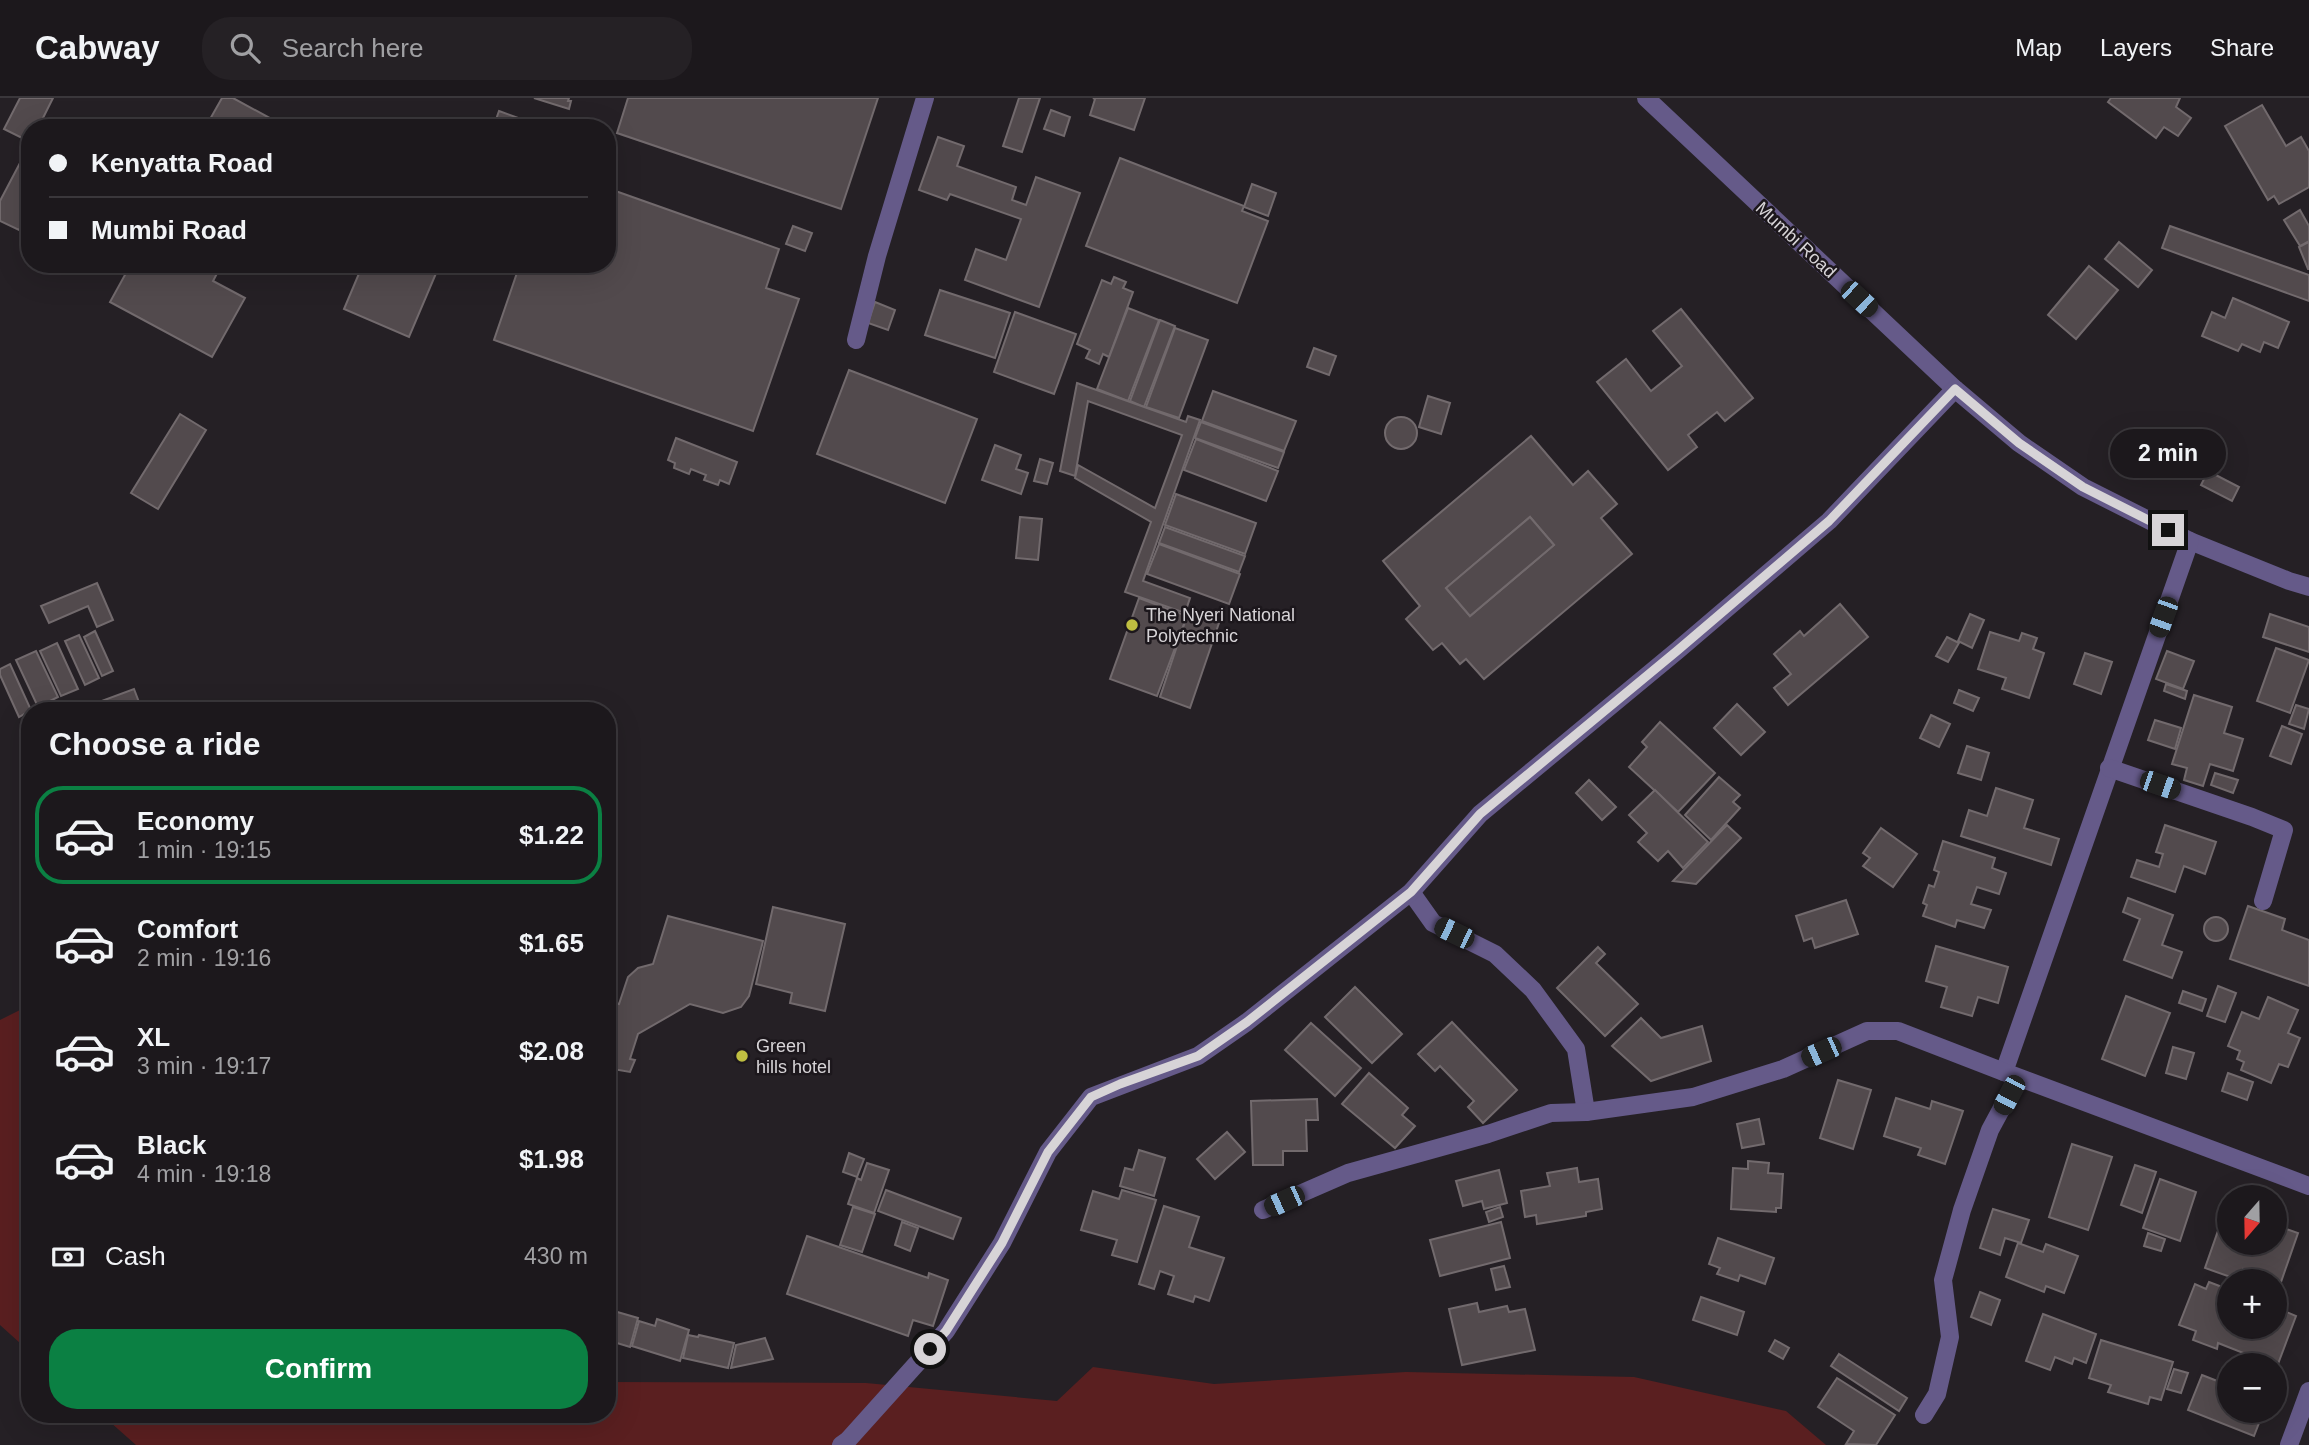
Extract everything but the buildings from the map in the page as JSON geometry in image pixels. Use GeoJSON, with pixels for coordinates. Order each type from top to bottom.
{"type":"FeatureCollection","features":[{"type":"Feature","properties":{"kind":"street"},"geometry":{"type":"LineString","coordinates":[[856,340],[877,256],[925,98]]}},
{"type":"Feature","properties":{"kind":"street","name":"Mumbi Road"},"geometry":{"type":"LineString","coordinates":[[1646,98],[1955,389],[2019,443],[2083,487],[2190,541],[2309,587]]}},
{"type":"Feature","properties":{"kind":"street"},"geometry":{"type":"LineString","coordinates":[[841,1445],[946,1331],[1002,1243],[1048,1152],[1091,1097],[1198,1056],[1247,1022],[1411,892],[1480,814],[1829,521],[1955,389]]}},
{"type":"Feature","properties":{"kind":"street"},"geometry":{"type":"LineString","coordinates":[[1924,1415],[1937,1394],[1950,1337],[1943,1280],[1962,1210],[2011,1075],[2109,768],[2190,541]]}},
{"type":"Feature","properties":{"kind":"street"},"geometry":{"type":"LineString","coordinates":[[2109,768],[2284,830],[2263,901]]}},
{"type":"Feature","properties":{"kind":"street"},"geometry":{"type":"LineString","coordinates":[[1411,892],[1433,923],[1495,954],[1532,990],[1576,1049],[1586,1112]]}},
{"type":"Feature","properties":{"kind":"street"},"geometry":{"type":"LineString","coordinates":[[1263,1210],[1348,1173],[1488,1134],[1551,1113],[1586,1112],[1693,1097],[1783,1069],[1867,1031],[1898,1031],[2309,1186]]}},
{"type":"Feature","properties":{"kind":"street"},"geometry":{"type":"LineString","coordinates":[[2289,1445],[2309,1391]]}},
{"type":"Feature","properties":{"kind":"shaded area"},"geometry":{"type":"Polygon","coordinates":[[[21,1010],[21,1344],[0,1325],[0,1020],[21,1010]]]}},
{"type":"Feature","properties":{"kind":"shaded area"},"geometry":{"type":"Polygon","coordinates":[[[1093,1367],[1214,1384],[1406,1372],[1634,1377],[1786,1411],[1826,1445],[136,1445],[111,1423],[616,1423],[616,1382],[866,1383],[1057,1401],[1093,1367]]]}},
{"type":"Feature","properties":{"kind":"place","name":"The Nyeri National Polytechnic"},"geometry":{"type":"Point","coordinates":[1132,625]}},
{"type":"Feature","properties":{"kind":"place","name":"Green hills hotel"},"geometry":{"type":"Point","coordinates":[742,1056]}},
{"type":"Feature","properties":{"kind":"route"},"geometry":{"type":"LineString","coordinates":[[930,1349],[946,1331],[1002,1243],[1048,1152],[1091,1097],[1198,1056],[1247,1022],[1411,892],[1480,814],[1829,521],[1955,389],[2019,443],[2083,487],[2168,530]]}}]}
